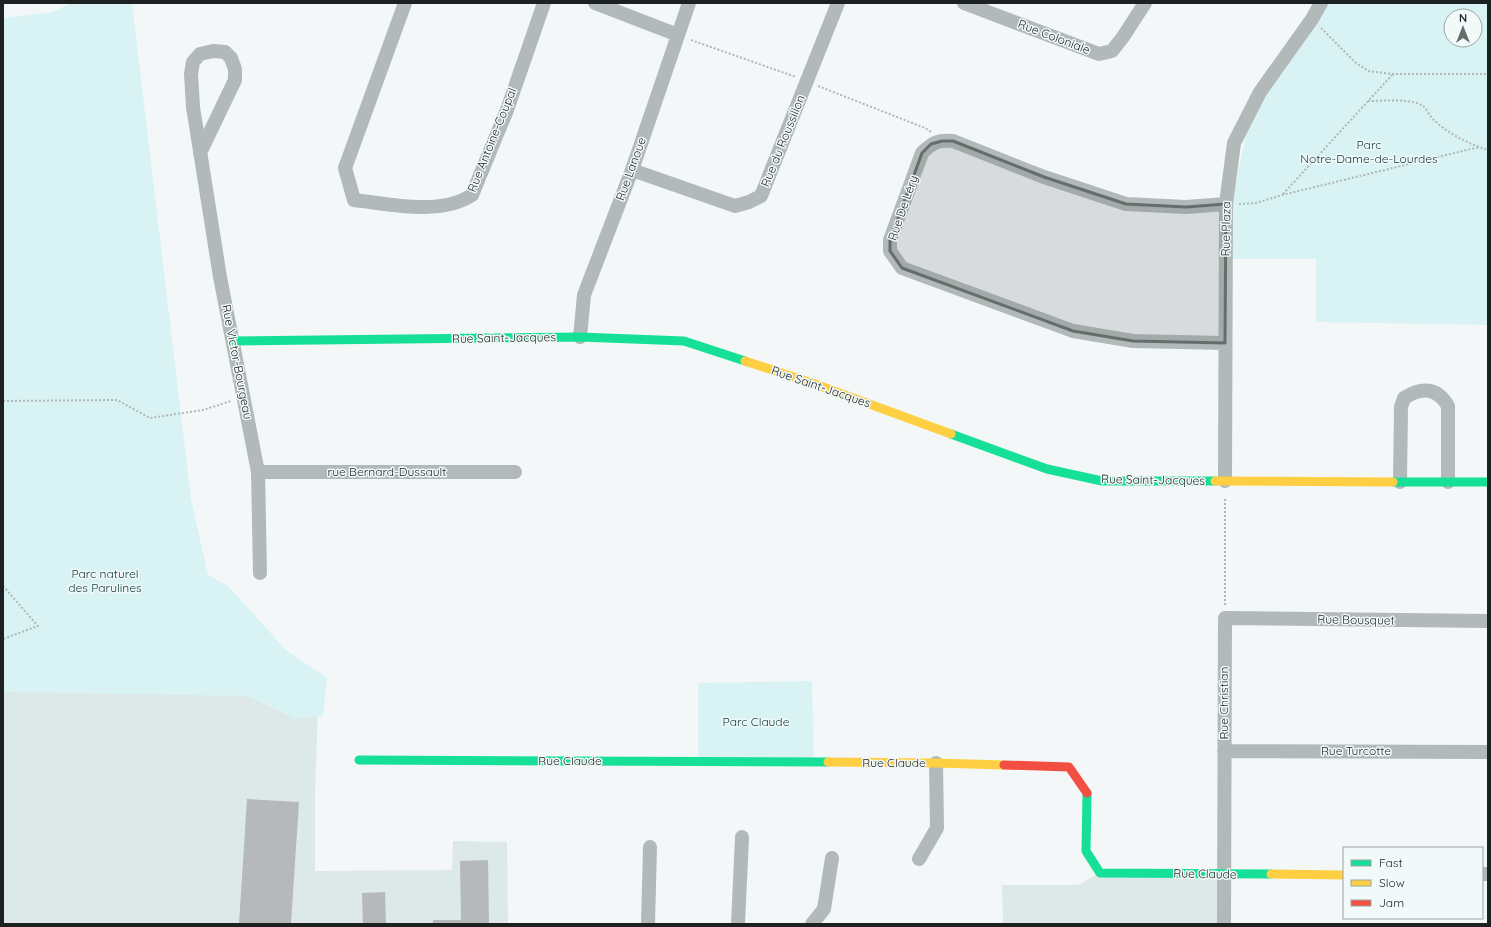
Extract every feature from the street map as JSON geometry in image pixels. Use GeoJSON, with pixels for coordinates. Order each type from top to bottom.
{"type":"FeatureCollection","features":[{"type":"Feature","properties":{"kind":"street","name":"Rue Antoine-Coupal"},"geometry":{"type":"LineString","coordinates":[[405,3],[345,168],[354,200],[416,207],[449,205],[463,201],[472,195],[506,110],[544,3]]}},
{"type":"Feature","properties":{"kind":"street"},"geometry":{"type":"LineString","coordinates":[[595,3],[678,35]]}},
{"type":"Feature","properties":{"kind":"street","name":"Rue Lanoue"},"geometry":{"type":"LineString","coordinates":[[580,337],[584,295],[632,170],[689,3]]}},
{"type":"Feature","properties":{"kind":"street","name":"Rue du Roussillon"},"geometry":{"type":"LineString","coordinates":[[632,170],[735,206],[761,196],[838,3]]}},
{"type":"Feature","properties":{"kind":"street","name":"Rue Coloniale"},"geometry":{"type":"LineString","coordinates":[[964,3],[1082,49],[1099,54],[1112,51],[1145,3]]}},
{"type":"Feature","properties":{"kind":"street","name":"Rue Plaza"},"geometry":{"type":"LineString","coordinates":[[1225,481],[1226,204],[1234,143],[1260,92],[1312,19],[1321,3]]}},
{"type":"Feature","properties":{"kind":"street","name":"Rue Victor-Bourgeau"},"geometry":{"type":"LineString","coordinates":[[200,153],[235,80],[235,69],[231,58],[225,52],[213,51],[200,54],[193,62],[191,74],[193,107],[200,153],[220,277],[258,472],[260,573]]}},
{"type":"Feature","properties":{"kind":"street","name":"Rue De Léry"},"geometry":{"type":"LineString","coordinates":[[1225,343],[1132,341],[1073,331],[902,268],[890,251],[890,240],[922,153],[932,144],[942,141],[953,141],[1044,177],[1126,204],[1186,207],[1226,204]]}},
{"type":"Feature","properties":{"kind":"street","name":"Rue Saint-Jacques"},"geometry":{"type":"LineString","coordinates":[[233,341],[580,337],[684,341],[815,384],[1047,469],[1102,481],[1488,482]]}},
{"type":"Feature","properties":{"kind":"street"},"geometry":{"type":"LineString","coordinates":[[1400,482],[1401,407],[1404,398],[1420,390],[1428,390],[1436,393],[1444,398],[1448,406],[1448,482]]}},
{"type":"Feature","properties":{"kind":"street","name":"rue Bernard-Dussault"},"geometry":{"type":"LineString","coordinates":[[258,472],[515,472]]}},
{"type":"Feature","properties":{"kind":"street","name":"Rue Bousquet"},"geometry":{"type":"LineString","coordinates":[[1224,618],[1488,621]]}},
{"type":"Feature","properties":{"kind":"street","name":"Rue Christian"},"geometry":{"type":"LineString","coordinates":[[1224,618],[1224,924]]}},
{"type":"Feature","properties":{"kind":"street","name":"Rue Turcotte"},"geometry":{"type":"LineString","coordinates":[[1224,751],[1488,752]]}},
{"type":"Feature","properties":{"kind":"street","name":"Rue Claude"},"geometry":{"type":"LineString","coordinates":[[359,760],[936,763],[1069,767],[1087,792],[1086,851],[1100,873],[1343,875]]}},
{"type":"Feature","properties":{"kind":"street"},"geometry":{"type":"LineString","coordinates":[[919,859],[937,828],[936,763]]}},
{"type":"Feature","properties":{"kind":"street"},"geometry":{"type":"LineString","coordinates":[[738,924],[742,837]]}},
{"type":"Feature","properties":{"kind":"street"},"geometry":{"type":"LineString","coordinates":[[648,924],[650,847]]}},
{"type":"Feature","properties":{"kind":"street"},"geometry":{"type":"LineString","coordinates":[[812,924],[824,909],[832,858]]}},
{"type":"Feature","properties":{"kind":"path"},"geometry":{"type":"LineString","coordinates":[[1312,19],[1355,62],[1368,71],[1393,74],[1488,74]]}},
{"type":"Feature","properties":{"kind":"path"},"geometry":{"type":"LineString","coordinates":[[1282,195],[1393,74]]}},
{"type":"Feature","properties":{"kind":"path"},"geometry":{"type":"LineString","coordinates":[[1368,101],[1409,102],[1422,106],[1444,129],[1488,150]]}},
{"type":"Feature","properties":{"kind":"path"},"geometry":{"type":"LineString","coordinates":[[1226,204],[1256,203],[1282,195],[1479,147]]}},
{"type":"Feature","properties":{"kind":"path"},"geometry":{"type":"LineString","coordinates":[[3,401],[117,400],[150,418],[204,410],[244,396]]}},
{"type":"Feature","properties":{"kind":"path"},"geometry":{"type":"LineString","coordinates":[[1224,618],[1225,481]]}},
{"type":"Feature","properties":{"kind":"path"},"geometry":{"type":"LineString","coordinates":[[3,586],[38,626],[3,639]]}},
{"type":"Feature","properties":{"kind":"highlighted area"},"geometry":{"type":"Polygon","coordinates":[[[942,141],[953,141],[1044,177],[1126,204],[1186,207],[1226,204],[1225,343],[1133,341],[1073,331],[902,268],[890,251],[890,240],[922,153],[931,144],[942,141]]]}},
{"type":"Feature","properties":{"kind":"shaded area"},"geometry":{"type":"Polygon","coordinates":[[[3,685],[319,685],[315,790],[315,871],[452,870],[453,841],[507,842],[508,924],[3,924],[3,685]]]}},
{"type":"Feature","properties":{"kind":"shaded area"},"geometry":{"type":"Polygon","coordinates":[[[1100,873],[1224,875],[1224,924],[1003,924],[1002,885],[1078,885],[1100,873]]]}},
{"type":"Feature","properties":{"kind":"green space","name":"Parc naturel des Parulines"},"geometry":{"type":"Polygon","coordinates":[[[71,3],[132,3],[191,499],[208,575],[228,586],[286,650],[327,678],[323,716],[296,719],[247,696],[3,692],[3,18],[52,12],[71,3]]]}},
{"type":"Feature","properties":{"kind":"green space","name":"Parc Notre-Dame-de-Lourdes"},"geometry":{"type":"Polygon","coordinates":[[[1322,3],[1488,3],[1488,325],[1316,322],[1316,259],[1232,259],[1232,200],[1250,117],[1322,3]]]}},
{"type":"Feature","properties":{"kind":"green space","name":"Parc Claude"},"geometry":{"type":"Polygon","coordinates":[[[812,681],[814,763],[698,762],[698,683],[812,681]]]}},
{"type":"Feature","properties":{"kind":"building"},"geometry":{"type":"Polygon","coordinates":[[[247,799],[299,802],[291,924],[239,924],[247,799]]]}},
{"type":"Feature","properties":{"kind":"building"},"geometry":{"type":"Polygon","coordinates":[[[488,860],[489,924],[433,924],[433,920],[461,920],[460,861],[488,860]]]}},
{"type":"Feature","properties":{"kind":"building"},"geometry":{"type":"Polygon","coordinates":[[[385,892],[386,924],[363,924],[362,893],[385,892]]]}},
{"type":"Feature","properties":{"kind":"traffic: fast"},"geometry":{"type":"LineString","coordinates":[[233,341],[580,337],[684,341],[745,361]]}},
{"type":"Feature","properties":{"kind":"traffic: fast"},"geometry":{"type":"LineString","coordinates":[[951,434],[1047,469],[1102,481],[1215,481]]}},
{"type":"Feature","properties":{"kind":"traffic: fast"},"geometry":{"type":"LineString","coordinates":[[1393,482],[1488,482]]}},
{"type":"Feature","properties":{"kind":"traffic: fast"},"geometry":{"type":"LineString","coordinates":[[359,760],[828,762]]}},
{"type":"Feature","properties":{"kind":"traffic: fast"},"geometry":{"type":"LineString","coordinates":[[1087,793],[1086,851],[1100,873],[1271,874]]}},
{"type":"Feature","properties":{"kind":"traffic: slow"},"geometry":{"type":"LineString","coordinates":[[745,361],[815,384],[951,434]]}},
{"type":"Feature","properties":{"kind":"traffic: slow"},"geometry":{"type":"LineString","coordinates":[[1215,481],[1393,482]]}},
{"type":"Feature","properties":{"kind":"traffic: slow"},"geometry":{"type":"LineString","coordinates":[[828,762],[1004,765]]}},
{"type":"Feature","properties":{"kind":"traffic: slow"},"geometry":{"type":"LineString","coordinates":[[1271,874],[1343,875]]}},
{"type":"Feature","properties":{"kind":"traffic: jam"},"geometry":{"type":"LineString","coordinates":[[1004,765],[1069,767],[1087,793]]}}]}
